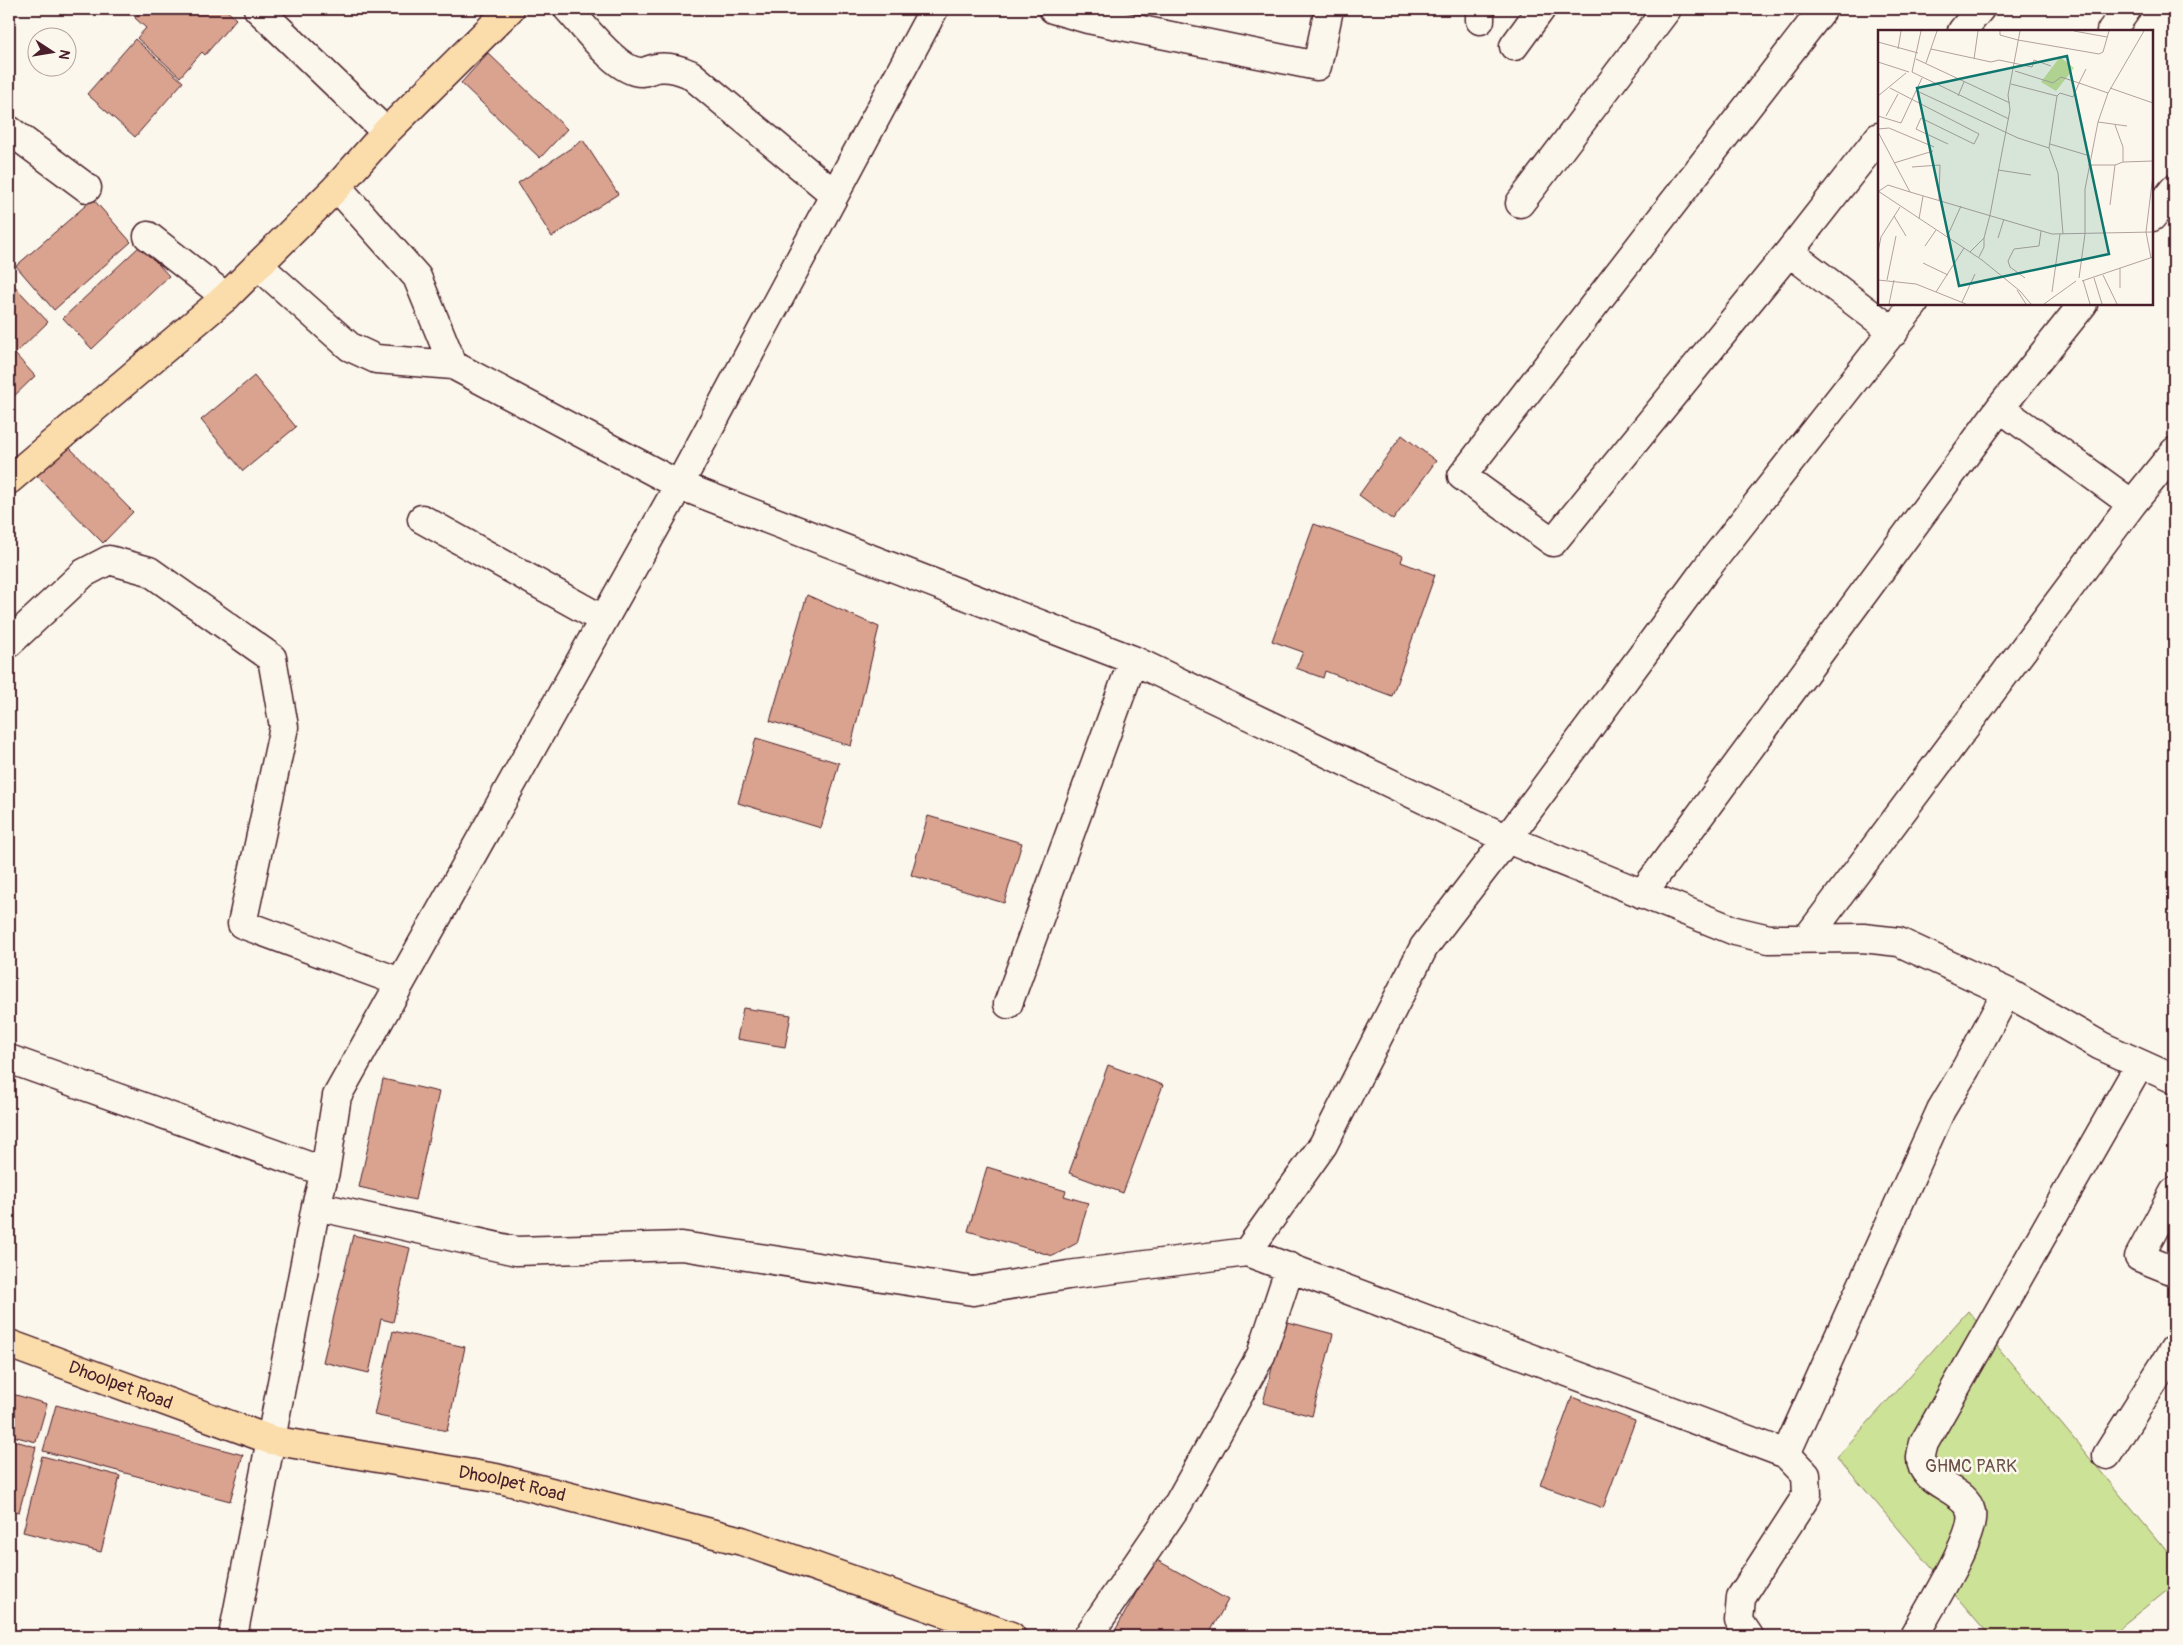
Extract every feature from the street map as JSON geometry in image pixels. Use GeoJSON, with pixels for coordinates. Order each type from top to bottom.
{"type":"FeatureCollection","features":[{"type":"Feature","properties":{"kind":"main road"},"geometry":{"type":"LineString","coordinates":[[9,480],[226,297],[338,187],[386,132],[510,9]]}},
{"type":"Feature","properties":{"kind":"main road","name":"Dhoolpet Road"},"geometry":{"type":"LineString","coordinates":[[9,1344],[271,1440],[496,1478],[742,1541],[996,1633]]}},
{"type":"Feature","properties":{"kind":"street"},"geometry":{"type":"LineString","coordinates":[[258,9],[386,132]]}},
{"type":"Feature","properties":{"kind":"street"},"geometry":{"type":"LineString","coordinates":[[568,9],[613,58],[629,69],[642,72],[657,68],[675,67],[690,74],[834,194]]}},
{"type":"Feature","properties":{"kind":"street"},"geometry":{"type":"LineString","coordinates":[[233,1636],[316,1206],[325,1172],[337,1096],[678,485],[934,9]]}},
{"type":"Feature","properties":{"kind":"street"},"geometry":{"type":"LineString","coordinates":[[1053,9],[1088,19],[1317,66],[1330,9]]}},
{"type":"Feature","properties":{"kind":"street"},"geometry":{"type":"LineString","coordinates":[[1514,46],[1541,9]]}},
{"type":"Feature","properties":{"kind":"street"},"geometry":{"type":"LineString","coordinates":[[1520,203],[1667,9]]}},
{"type":"Feature","properties":{"kind":"street"},"geometry":{"type":"LineString","coordinates":[[1823,9],[1462,476],[1553,542],[1789,252],[1878,138]]}},
{"type":"Feature","properties":{"kind":"street"},"geometry":{"type":"LineString","coordinates":[[1963,30],[1980,9]]}},
{"type":"Feature","properties":{"kind":"street"},"geometry":{"type":"LineString","coordinates":[[2112,30],[2127,9]]}},
{"type":"Feature","properties":{"kind":"street"},"geometry":{"type":"LineString","coordinates":[[9,130],[87,188]]}},
{"type":"Feature","properties":{"kind":"street"},"geometry":{"type":"LineString","coordinates":[[338,187],[417,277],[453,365]]}},
{"type":"Feature","properties":{"kind":"street"},"geometry":{"type":"LineString","coordinates":[[2153,217],[2174,189]]}},
{"type":"Feature","properties":{"kind":"street"},"geometry":{"type":"LineString","coordinates":[[148,236],[226,297]]}},
{"type":"Feature","properties":{"kind":"street"},"geometry":{"type":"LineString","coordinates":[[1789,252],[1894,332]]}},
{"type":"Feature","properties":{"kind":"street"},"geometry":{"type":"LineString","coordinates":[[258,266],[350,347],[376,359],[453,365],[678,485],[1133,660],[1507,839],[1735,930],[1769,939],[1808,937],[1863,938],[1899,942],[2007,992],[2102,1046],[2174,1079]]}},
{"type":"Feature","properties":{"kind":"street"},"geometry":{"type":"LineString","coordinates":[[1247,1252],[1323,1145],[1424,947],[1507,839],[1706,569],[1894,332],[1913,305]]}},
{"type":"Feature","properties":{"kind":"street"},"geometry":{"type":"LineString","coordinates":[[1642,894],[2000,408],[2082,305]]}},
{"type":"Feature","properties":{"kind":"street"},"geometry":{"type":"LineString","coordinates":[[2000,408],[2132,504]]}},
{"type":"Feature","properties":{"kind":"street"},"geometry":{"type":"LineString","coordinates":[[1808,937],[2132,504],[2174,452]]}},
{"type":"Feature","properties":{"kind":"street"},"geometry":{"type":"LineString","coordinates":[[422,519],[602,619]]}},
{"type":"Feature","properties":{"kind":"street"},"geometry":{"type":"LineString","coordinates":[[9,643],[84,573],[109,560],[149,571],[272,658],[284,727],[242,924],[400,982]]}},
{"type":"Feature","properties":{"kind":"street"},"geometry":{"type":"LineString","coordinates":[[1008,1004],[1133,660]]}},
{"type":"Feature","properties":{"kind":"street"},"geometry":{"type":"LineString","coordinates":[[1786,1454],[1940,1110],[1966,1068],[2007,992]]}},
{"type":"Feature","properties":{"kind":"street"},"geometry":{"type":"LineString","coordinates":[[9,1059],[325,1172]]}},
{"type":"Feature","properties":{"kind":"street"},"geometry":{"type":"LineString","coordinates":[[1914,1636],[1961,1551],[1968,1532],[1971,1512],[1963,1498],[1930,1478],[1920,1459],[1924,1443],[2140,1064]]}},
{"type":"Feature","properties":{"kind":"street"},"geometry":{"type":"LineString","coordinates":[[2174,1192],[2139,1257],[2174,1271]]}},
{"type":"Feature","properties":{"kind":"street"},"geometry":{"type":"LineString","coordinates":[[316,1206],[516,1251],[682,1246],[972,1291],[1247,1252],[1786,1454],[1806,1475],[1807,1495],[1741,1597],[1739,1622],[1749,1636]]}},
{"type":"Feature","properties":{"kind":"street"},"geometry":{"type":"LineString","coordinates":[[1088,1636],[1178,1504],[1261,1355],[1290,1267]]}},
{"type":"Feature","properties":{"kind":"street"},"geometry":{"type":"LineString","coordinates":[[2107,1455],[2174,1349]]}},
{"type":"Feature","properties":{"kind":"green space","name":"GHMC PARK"},"geometry":{"type":"Polygon","coordinates":[[[1968,1311],[2174,1560],[2174,1585],[2110,1636],[1990,1636],[1837,1457],[1968,1311]]]}},
{"type":"Feature","properties":{"kind":"building"},"geometry":{"type":"Polygon","coordinates":[[[143,9],[225,9],[236,19],[205,55],[202,52],[180,77],[137,38],[146,28],[135,18],[143,9]]]}},
{"type":"Feature","properties":{"kind":"building"},"geometry":{"type":"Polygon","coordinates":[[[135,39],[183,82],[135,137],[87,94],[135,39]]]}},
{"type":"Feature","properties":{"kind":"building"},"geometry":{"type":"Polygon","coordinates":[[[488,53],[567,129],[540,158],[461,83],[488,53]]]}},
{"type":"Feature","properties":{"kind":"building"},"geometry":{"type":"Polygon","coordinates":[[[583,140],[618,194],[552,237],[518,183],[583,140]]]}},
{"type":"Feature","properties":{"kind":"building"},"geometry":{"type":"Polygon","coordinates":[[[93,199],[131,242],[54,310],[16,266],[93,199]]]}},
{"type":"Feature","properties":{"kind":"building"},"geometry":{"type":"Polygon","coordinates":[[[141,245],[169,276],[92,349],[63,318],[141,245]]]}},
{"type":"Feature","properties":{"kind":"building"},"geometry":{"type":"Polygon","coordinates":[[[9,280],[48,322],[15,354],[35,376],[9,401],[9,280]]]}},
{"type":"Feature","properties":{"kind":"building"},"geometry":{"type":"Polygon","coordinates":[[[254,376],[296,427],[243,471],[201,420],[254,376]]]}},
{"type":"Feature","properties":{"kind":"building"},"geometry":{"type":"Polygon","coordinates":[[[1402,435],[1436,461],[1393,520],[1359,495],[1402,435]]]}},
{"type":"Feature","properties":{"kind":"building"},"geometry":{"type":"Polygon","coordinates":[[[67,445],[133,512],[103,543],[37,476],[67,445]]]}},
{"type":"Feature","properties":{"kind":"building"},"geometry":{"type":"Polygon","coordinates":[[[1314,524],[1403,556],[1401,562],[1435,575],[1392,696],[1325,671],[1323,678],[1296,668],[1303,652],[1272,641],[1314,524]]]}},
{"type":"Feature","properties":{"kind":"building"},"geometry":{"type":"Polygon","coordinates":[[[807,595],[879,627],[851,746],[770,721],[807,595]]]}},
{"type":"Feature","properties":{"kind":"building"},"geometry":{"type":"Polygon","coordinates":[[[756,738],[839,763],[821,828],[738,803],[756,738]]]}},
{"type":"Feature","properties":{"kind":"building"},"geometry":{"type":"Polygon","coordinates":[[[928,816],[1022,843],[1004,903],[911,875],[928,816]]]}},
{"type":"Feature","properties":{"kind":"building"},"geometry":{"type":"Polygon","coordinates":[[[743,1008],[791,1015],[785,1047],[737,1039],[743,1008]]]}},
{"type":"Feature","properties":{"kind":"building"},"geometry":{"type":"Polygon","coordinates":[[[1108,1065],[1163,1085],[1123,1193],[1069,1173],[1108,1065]]]}},
{"type":"Feature","properties":{"kind":"building"},"geometry":{"type":"Polygon","coordinates":[[[383,1079],[439,1092],[415,1200],[359,1187],[383,1079]]]}},
{"type":"Feature","properties":{"kind":"building"},"geometry":{"type":"Polygon","coordinates":[[[987,1167],[1066,1191],[1064,1196],[1088,1203],[1077,1243],[1053,1256],[968,1231],[987,1167]]]}},
{"type":"Feature","properties":{"kind":"building"},"geometry":{"type":"Polygon","coordinates":[[[353,1235],[410,1248],[393,1322],[381,1319],[369,1373],[323,1362],[353,1235]]]}},
{"type":"Feature","properties":{"kind":"building"},"geometry":{"type":"Polygon","coordinates":[[[1284,1321],[1333,1334],[1312,1416],[1263,1403],[1284,1321]]]}},
{"type":"Feature","properties":{"kind":"building"},"geometry":{"type":"Polygon","coordinates":[[[393,1331],[465,1347],[447,1431],[374,1415],[393,1331]]]}},
{"type":"Feature","properties":{"kind":"building"},"geometry":{"type":"Polygon","coordinates":[[[9,1393],[47,1404],[36,1442],[9,1435],[9,1393]]]}},
{"type":"Feature","properties":{"kind":"building"},"geometry":{"type":"Polygon","coordinates":[[[1572,1397],[1635,1421],[1603,1508],[1540,1485],[1572,1397]]]}},
{"type":"Feature","properties":{"kind":"building"},"geometry":{"type":"Polygon","coordinates":[[[56,1405],[243,1455],[230,1501],[43,1451],[56,1405]]]}},
{"type":"Feature","properties":{"kind":"building"},"geometry":{"type":"Polygon","coordinates":[[[9,1439],[36,1447],[19,1512],[9,1510],[9,1439]]]}},
{"type":"Feature","properties":{"kind":"building"},"geometry":{"type":"Polygon","coordinates":[[[42,1456],[120,1476],[101,1552],[23,1532],[42,1456]]]}},
{"type":"Feature","properties":{"kind":"building"},"geometry":{"type":"Polygon","coordinates":[[[1155,1559],[1228,1600],[1208,1636],[1112,1636],[1155,1559]]]}},
{"type":"Feature","properties":{"kind":"building"},"geometry":{"type":"Polygon","coordinates":[[[588,1629],[608,1636],[586,1636],[588,1629]]]}}]}
